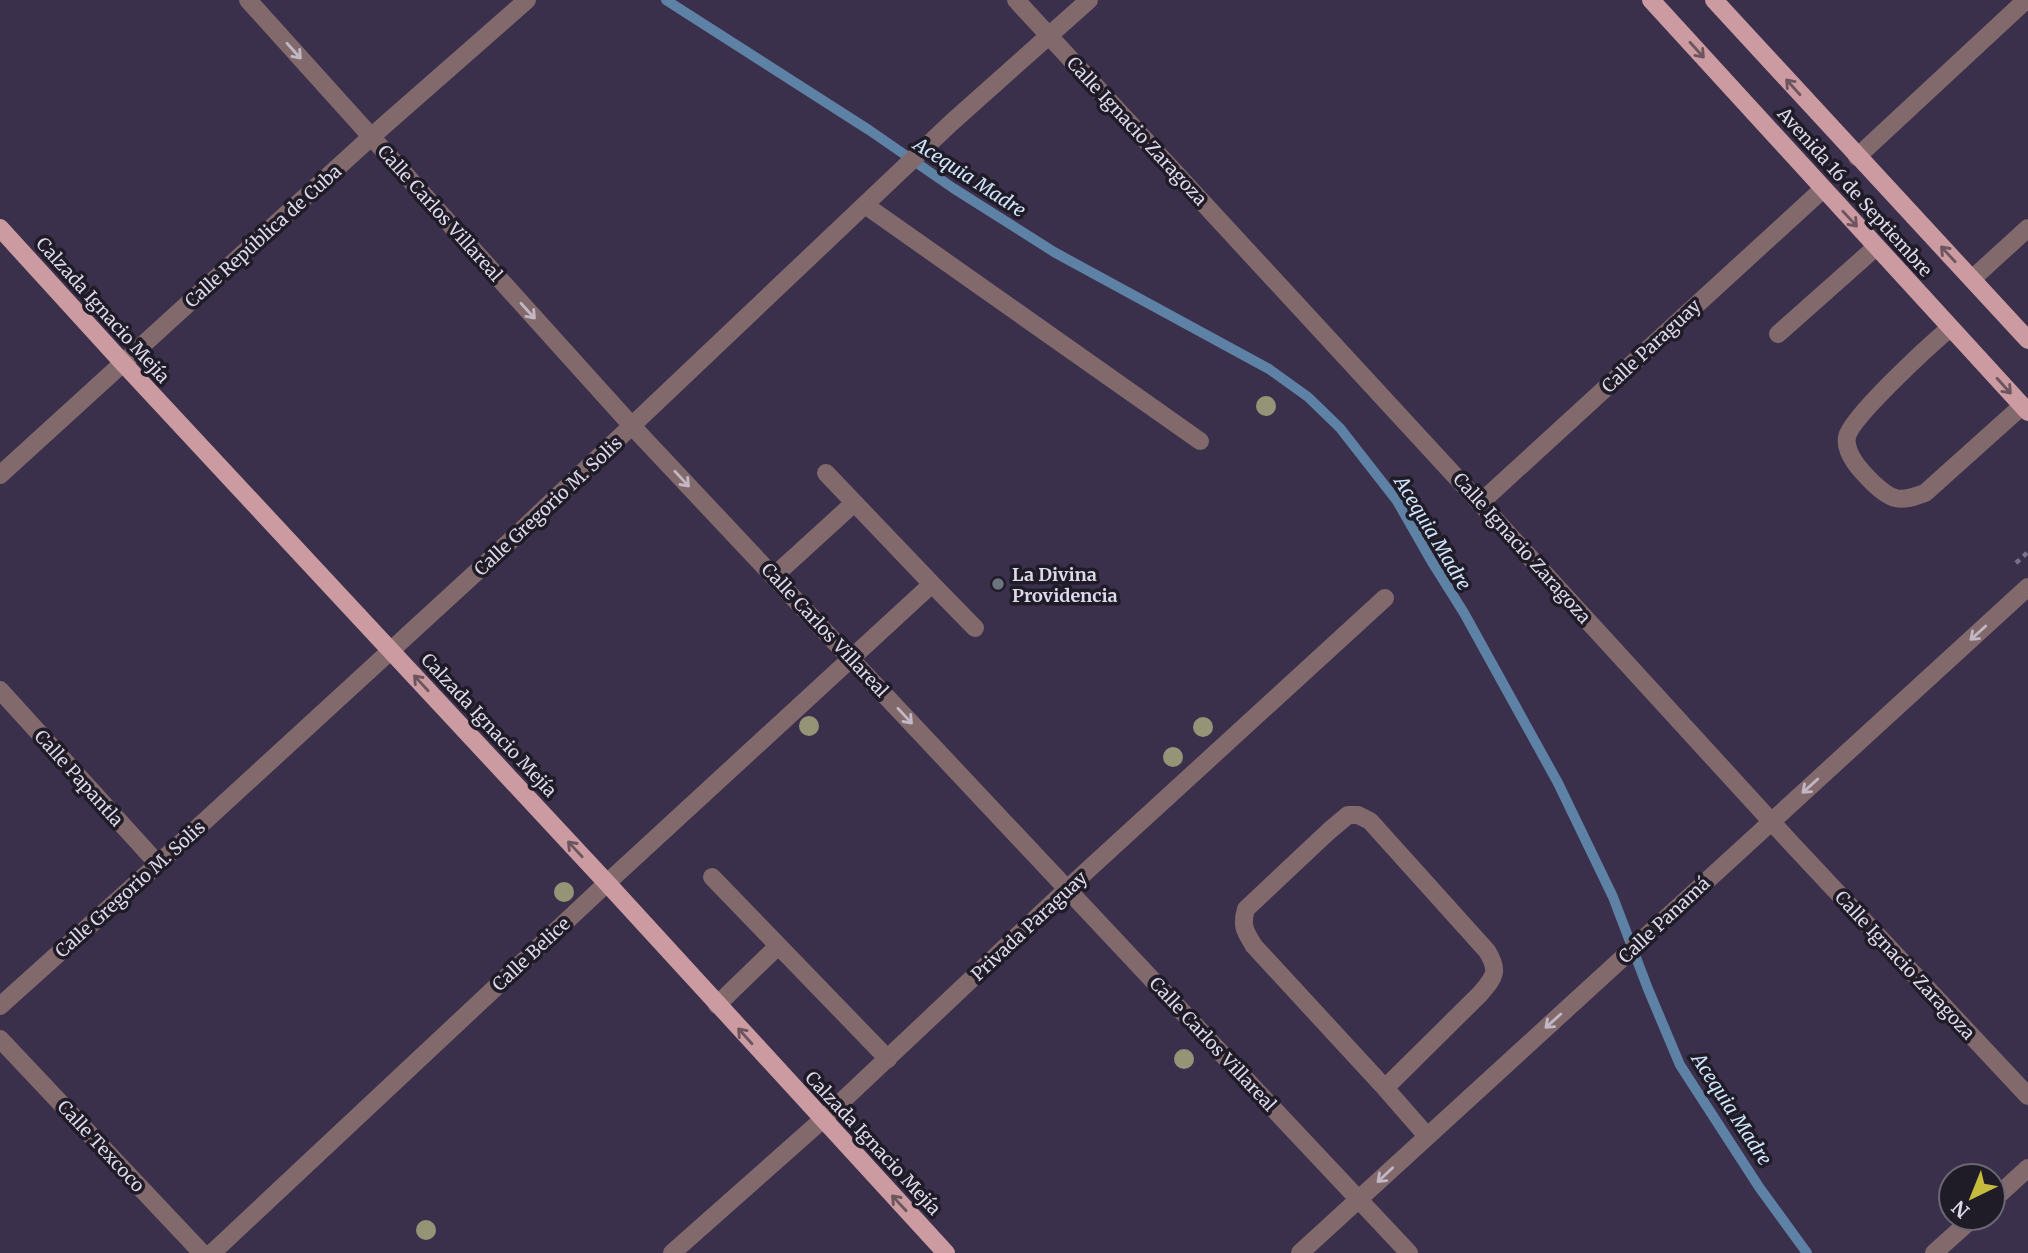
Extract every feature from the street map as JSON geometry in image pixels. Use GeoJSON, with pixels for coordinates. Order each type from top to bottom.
{"type":"FeatureCollection","features":[{"type":"Feature","properties":{"kind":"main road","name":"Avenida 16 de Septiembre"},"geometry":{"type":"LineString","coordinates":[[1651,0],[2025,409]]}},
{"type":"Feature","properties":{"kind":"main road","name":"Avenida 16 de Septiembre"},"geometry":{"type":"LineString","coordinates":[[1714,0],[2028,340]]}},
{"type":"Feature","properties":{"kind":"main road","name":"Calzada Ignacio Mejía"},"geometry":{"type":"LineString","coordinates":[[0,228],[946,1253]]}},
{"type":"Feature","properties":{"kind":"street","name":"Calle Carlos Villareal"},"geometry":{"type":"LineString","coordinates":[[248,0],[633,427],[1409,1253]]}},
{"type":"Feature","properties":{"kind":"street","name":"Calle República de Cuba"},"geometry":{"type":"LineString","coordinates":[[0,475],[527,0]]}},
{"type":"Feature","properties":{"kind":"street","name":"Calle Ignacio Zaragoza"},"geometry":{"type":"LineString","coordinates":[[1016,0],[2028,1096]]}},
{"type":"Feature","properties":{"kind":"street","name":"Calle Gregorio M. Solis"},"geometry":{"type":"LineString","coordinates":[[0,1006],[391,651],[633,427],[951,123],[1089,0]]}},
{"type":"Feature","properties":{"kind":"street"},"geometry":{"type":"LineString","coordinates":[[1857,157],[2026,0]]}},
{"type":"Feature","properties":{"kind":"street","name":"Calle Paraguay"},"geometry":{"type":"LineString","coordinates":[[1480,502],[1823,189]]}},
{"type":"Feature","properties":{"kind":"street"},"geometry":{"type":"LineString","coordinates":[[865,205],[1200,441]]}},
{"type":"Feature","properties":{"kind":"street"},"geometry":{"type":"LineString","coordinates":[[1972,279],[2028,228]]}},
{"type":"Feature","properties":{"kind":"street"},"geometry":{"type":"LineString","coordinates":[[1778,334],[1876,247]]}},
{"type":"Feature","properties":{"kind":"street"},"geometry":{"type":"LineString","coordinates":[[1950,328],[1854,422],[1847,438],[1850,456],[1872,481],[1892,499],[1908,499],[1925,492],[2025,409]]}},
{"type":"Feature","properties":{"kind":"street"},"geometry":{"type":"LineString","coordinates":[[826,473],[975,628]]}},
{"type":"Feature","properties":{"kind":"street"},"geometry":{"type":"LineString","coordinates":[[774,576],[854,503]]}},
{"type":"Feature","properties":{"kind":"street","name":"Calle Belice"},"geometry":{"type":"LineString","coordinates":[[212,1253],[607,883],[932,584]]}},
{"type":"Feature","properties":{"kind":"street","name":"Calle Panamá"},"geometry":{"type":"LineString","coordinates":[[1300,1253],[2028,587]]}},
{"type":"Feature","properties":{"kind":"street","name":"Privada Paraguay"},"geometry":{"type":"LineString","coordinates":[[672,1253],[822,1120],[1385,598]]}},
{"type":"Feature","properties":{"kind":"street","name":"Calle Papantla"},"geometry":{"type":"LineString","coordinates":[[0,691],[158,864]]}},
{"type":"Feature","properties":{"kind":"street"},"geometry":{"type":"LineString","coordinates":[[1385,1088],[1480,994],[1494,977],[1495,963],[1370,821],[1358,815],[1348,815],[1246,909],[1243,921],[1245,931],[1254,946],[1427,1136]]}},
{"type":"Feature","properties":{"kind":"street"},"geometry":{"type":"LineString","coordinates":[[712,877],[888,1059]]}},
{"type":"Feature","properties":{"kind":"street"},"geometry":{"type":"LineString","coordinates":[[717,1005],[778,946]]}},
{"type":"Feature","properties":{"kind":"street","name":"Calle Texcoco"},"geometry":{"type":"LineString","coordinates":[[0,1039],[202,1253]]}},
{"type":"Feature","properties":{"kind":"street"},"geometry":{"type":"LineString","coordinates":[[2007,1187],[2028,1168]]}},
{"type":"Feature","properties":{"kind":"street"},"geometry":{"type":"LineString","coordinates":[[1934,1253],[1957,1232]]}},
{"type":"Feature","properties":{"kind":"waterway","name":"Acequia Madre"},"geometry":{"type":"LineString","coordinates":[[666,0],[1054,252],[1269,369],[1308,397],[1340,428],[1397,501],[1464,613],[1558,783],[1613,897],[1680,1065],[1759,1187],[1807,1253]]}},
{"type":"Feature","properties":{"kind":"place","name":"La Divina Providencia"},"geometry":{"type":"Point","coordinates":[998,584]}}]}
